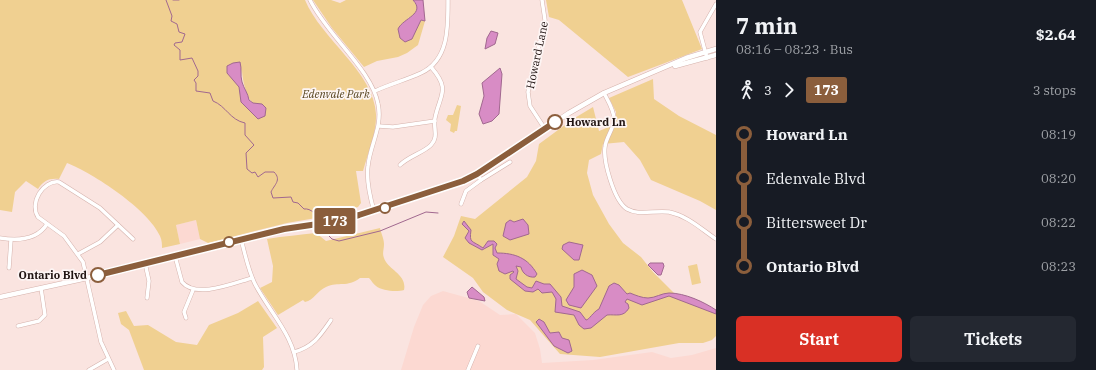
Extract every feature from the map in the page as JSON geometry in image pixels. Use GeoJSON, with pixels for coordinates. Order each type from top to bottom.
{"type":"FeatureCollection","features":[{"type":"Feature","properties":{"kind":"main road"},"geometry":{"type":"LineString","coordinates":[[0,297],[87,278],[284,229],[338,221],[374,211],[463,181],[477,174],[545,129],[604,93],[686,58],[716,49]]}},
{"type":"Feature","properties":{"kind":"main road"},"geometry":{"type":"LineString","coordinates":[[665,68],[716,55]]}},
{"type":"Feature","properties":{"kind":"street"},"geometry":{"type":"LineString","coordinates":[[310,0],[326,27],[366,76],[375,91],[380,112],[379,126],[369,158],[367,176],[374,211]]}},
{"type":"Feature","properties":{"kind":"street"},"geometry":{"type":"LineString","coordinates":[[375,91],[396,81],[421,73],[431,67],[439,57],[445,42],[448,0]]}},
{"type":"Feature","properties":{"kind":"street","name":"Howard Lane"},"geometry":{"type":"LineString","coordinates":[[542,0],[545,20],[528,92],[530,106],[545,129]]}},
{"type":"Feature","properties":{"kind":"street"},"geometry":{"type":"LineString","coordinates":[[707,58],[700,37],[701,28],[716,4]]}},
{"type":"Feature","properties":{"kind":"street"},"geometry":{"type":"LineString","coordinates":[[400,165],[412,156],[431,146],[436,134],[435,122],[443,94],[441,82],[431,67]]}},
{"type":"Feature","properties":{"kind":"street"},"geometry":{"type":"LineString","coordinates":[[604,93],[614,114],[613,124],[605,151],[613,190],[618,201],[632,211],[661,211],[680,215],[716,239]]}},
{"type":"Feature","properties":{"kind":"street"},"geometry":{"type":"LineString","coordinates":[[379,126],[393,127],[424,121],[435,122]]}},
{"type":"Feature","properties":{"kind":"street"},"geometry":{"type":"LineString","coordinates":[[501,158],[505,166]]}},
{"type":"Feature","properties":{"kind":"street"},"geometry":{"type":"LineString","coordinates":[[461,204],[466,191],[480,180],[510,162]]}},
{"type":"Feature","properties":{"kind":"street"},"geometry":{"type":"LineString","coordinates":[[477,174],[480,180]]}},
{"type":"Feature","properties":{"kind":"street"},"geometry":{"type":"LineString","coordinates":[[114,370],[108,359],[98,330],[87,278],[78,254],[64,236],[35,213],[35,204],[46,185],[54,182],[63,184],[94,204],[133,238]]}},
{"type":"Feature","properties":{"kind":"street"},"geometry":{"type":"LineString","coordinates":[[0,238],[11,240],[37,235],[47,224]]}},
{"type":"Feature","properties":{"kind":"street"},"geometry":{"type":"LineString","coordinates":[[78,254],[100,242],[118,225]]}},
{"type":"Feature","properties":{"kind":"street"},"geometry":{"type":"LineString","coordinates":[[241,239],[252,278],[284,331],[294,352],[297,370]]}},
{"type":"Feature","properties":{"kind":"street"},"geometry":{"type":"LineString","coordinates":[[9,268],[11,240]]}},
{"type":"Feature","properties":{"kind":"street"},"geometry":{"type":"LineString","coordinates":[[175,256],[182,282],[188,288],[193,290],[211,289],[252,278]]}},
{"type":"Feature","properties":{"kind":"street"},"geometry":{"type":"LineString","coordinates":[[145,263],[149,281],[147,298]]}},
{"type":"Feature","properties":{"kind":"street"},"geometry":{"type":"LineString","coordinates":[[18,326],[39,321],[45,315],[41,288]]}},
{"type":"Feature","properties":{"kind":"street"},"geometry":{"type":"LineString","coordinates":[[186,318],[184,312],[193,290]]}},
{"type":"Feature","properties":{"kind":"street"},"geometry":{"type":"LineString","coordinates":[[294,352],[313,344],[331,320]]}},
{"type":"Feature","properties":{"kind":"street"},"geometry":{"type":"LineString","coordinates":[[468,370],[478,346]]}},
{"type":"Feature","properties":{"kind":"street"},"geometry":{"type":"LineString","coordinates":[[89,370],[108,359]]}},
{"type":"Feature","properties":{"kind":"shaded area"},"geometry":{"type":"Polygon","coordinates":[[[413,0],[423,0],[425,21],[421,20],[412,39],[405,42],[400,38],[398,29],[417,9],[413,0]]]}},
{"type":"Feature","properties":{"kind":"shaded area"},"geometry":{"type":"Polygon","coordinates":[[[491,31],[498,33],[495,44],[485,49],[487,38],[491,31]]]}},
{"type":"Feature","properties":{"kind":"shaded area"},"geometry":{"type":"Polygon","coordinates":[[[240,62],[242,82],[249,100],[253,103],[262,104],[266,108],[265,116],[258,119],[241,102],[239,87],[227,73],[227,66],[240,62]]]}},
{"type":"Feature","properties":{"kind":"shaded area"},"geometry":{"type":"Polygon","coordinates":[[[500,68],[502,74],[499,114],[492,121],[483,124],[479,114],[484,96],[482,83],[500,68]]]}},
{"type":"Feature","properties":{"kind":"shaded area"},"geometry":{"type":"Polygon","coordinates":[[[523,219],[528,225],[529,234],[510,240],[503,236],[506,223],[510,220],[514,222],[523,219]]]}},
{"type":"Feature","properties":{"kind":"shaded area"},"geometry":{"type":"Polygon","coordinates":[[[196,220],[200,239],[180,244],[176,225],[196,220]]]}},
{"type":"Feature","properties":{"kind":"shaded area"},"geometry":{"type":"Polygon","coordinates":[[[464,221],[471,230],[470,238],[472,241],[483,248],[488,241],[494,241],[497,244],[495,248],[497,253],[515,255],[525,260],[537,274],[535,277],[528,276],[521,267],[516,266],[518,271],[516,279],[527,287],[532,288],[536,281],[544,284],[550,284],[561,297],[562,306],[580,312],[586,320],[599,309],[609,286],[614,283],[619,285],[627,294],[630,293],[643,298],[651,298],[669,293],[688,296],[716,310],[716,314],[669,296],[642,305],[627,299],[625,302],[628,304],[629,308],[627,311],[619,315],[607,315],[591,328],[584,329],[579,325],[574,315],[555,312],[556,299],[552,292],[542,293],[538,289],[533,292],[525,291],[510,279],[510,275],[514,272],[513,271],[505,274],[499,271],[497,264],[499,259],[493,255],[493,244],[482,250],[469,243],[465,238],[469,231],[462,224],[464,221]]]}},
{"type":"Feature","properties":{"kind":"shaded area"},"geometry":{"type":"Polygon","coordinates":[[[569,242],[583,245],[579,260],[574,260],[562,249],[563,245],[569,242]]]}},
{"type":"Feature","properties":{"kind":"shaded area"},"geometry":{"type":"Polygon","coordinates":[[[650,263],[663,263],[664,266],[661,275],[658,275],[648,265],[650,263]]]}},
{"type":"Feature","properties":{"kind":"shaded area"},"geometry":{"type":"Polygon","coordinates":[[[582,270],[592,275],[597,286],[581,308],[569,305],[566,300],[574,287],[574,274],[582,270]]]}},
{"type":"Feature","properties":{"kind":"shaded area"},"geometry":{"type":"Polygon","coordinates":[[[472,287],[484,297],[485,301],[469,298],[467,292],[472,287]]]}},
{"type":"Feature","properties":{"kind":"shaded area"},"geometry":{"type":"Polygon","coordinates":[[[443,291],[479,301],[500,315],[516,314],[535,333],[540,349],[542,363],[593,360],[652,352],[671,358],[692,355],[716,348],[716,370],[401,370],[414,327],[423,305],[431,296],[443,291]]]}},
{"type":"Feature","properties":{"kind":"shaded area"},"geometry":{"type":"Polygon","coordinates":[[[539,319],[544,322],[550,333],[559,332],[562,338],[569,340],[572,351],[568,353],[554,346],[536,322],[539,319]]]}},
{"type":"Feature","properties":{"kind":"green space","name":"Edenvale Park"},"geometry":{"type":"Polygon","coordinates":[[[0,0],[305,0],[323,28],[357,70],[373,99],[376,114],[374,135],[363,171],[356,171],[361,203],[358,207],[322,217],[287,223],[208,243],[200,239],[196,220],[176,225],[180,244],[162,248],[161,238],[154,226],[133,204],[91,175],[67,163],[59,179],[47,181],[38,189],[26,181],[15,192],[12,212],[0,210],[0,0]],[[242,69],[240,95],[244,104],[248,108],[253,103],[246,92],[242,69]]]}},
{"type":"Feature","properties":{"kind":"green space"},"geometry":{"type":"Polygon","coordinates":[[[313,0],[331,0],[340,3],[346,0],[413,0],[418,7],[414,16],[408,18],[412,39],[421,20],[425,21],[418,45],[407,53],[398,57],[377,61],[364,67],[332,28],[313,0]]]}},
{"type":"Feature","properties":{"kind":"green space"},"geometry":{"type":"Polygon","coordinates":[[[546,0],[682,0],[702,49],[628,77],[559,20],[549,17],[546,0]]]}},
{"type":"Feature","properties":{"kind":"green space"},"geometry":{"type":"Polygon","coordinates":[[[653,79],[654,99],[679,116],[716,135],[716,210],[700,201],[651,180],[640,160],[624,142],[603,144],[601,154],[589,160],[587,173],[593,195],[609,224],[623,243],[641,257],[653,272],[677,296],[716,312],[716,336],[712,340],[703,343],[679,343],[600,357],[560,354],[530,320],[507,310],[483,292],[473,278],[443,257],[454,236],[461,216],[475,219],[527,177],[536,161],[539,144],[573,119],[593,107],[599,131],[616,124],[616,112],[609,98],[653,79]]]}},
{"type":"Feature","properties":{"kind":"green space"},"geometry":{"type":"Polygon","coordinates":[[[457,105],[461,106],[457,131],[454,133],[450,131],[451,124],[446,120],[448,115],[453,115],[457,105]]]}},
{"type":"Feature","properties":{"kind":"green space"},"geometry":{"type":"Polygon","coordinates":[[[380,228],[384,242],[384,259],[401,277],[404,290],[394,291],[382,289],[375,285],[369,278],[360,278],[351,283],[335,284],[326,287],[308,301],[305,302],[303,300],[278,315],[260,288],[272,282],[273,266],[267,239],[316,233],[326,241],[380,228]]]}},
{"type":"Feature","properties":{"kind":"green space"},"geometry":{"type":"Polygon","coordinates":[[[697,264],[701,283],[692,285],[688,266],[697,264]]]}},
{"type":"Feature","properties":{"kind":"green space"},"geometry":{"type":"Polygon","coordinates":[[[258,301],[277,328],[263,337],[264,367],[262,370],[144,370],[129,330],[121,324],[118,313],[126,311],[134,326],[148,325],[176,342],[197,345],[209,325],[238,313],[258,301]]]}},
{"type":"Feature","properties":{"kind":"waterway"},"geometry":{"type":"LineString","coordinates":[[166,0],[172,16],[171,21],[177,24],[179,32],[185,34],[182,42],[175,43],[174,45],[180,50],[180,60],[192,58],[198,71],[198,76],[194,80],[196,83],[196,91],[210,93],[213,101],[236,119],[245,123],[245,135],[254,145],[246,153],[247,169],[252,173],[255,172],[258,177],[265,172],[274,172],[277,182],[271,192],[273,198],[291,197],[293,202],[298,203],[304,209],[311,211],[320,221]]}},
{"type":"Feature","properties":{"kind":"waterway"},"geometry":{"type":"LineString","coordinates":[[173,0],[179,0]]}},
{"type":"Feature","properties":{"kind":"waterway"},"geometry":{"type":"LineString","coordinates":[[323,230],[332,239],[339,241],[380,231],[426,212],[438,213]]}},
{"type":"Feature","properties":{"kind":"bus line","name":"173"},"geometry":{"type":"LineString","coordinates":[[98,275],[284,229],[338,221],[414,198],[463,181],[477,174],[555,122]]}},
{"type":"Feature","properties":{"kind":"place","name":"Howard Ln"},"geometry":{"type":"Point","coordinates":[555,122]}},
{"type":"Feature","properties":{"kind":"place","name":"Ontario Blvd"},"geometry":{"type":"Point","coordinates":[98,275]}}]}
